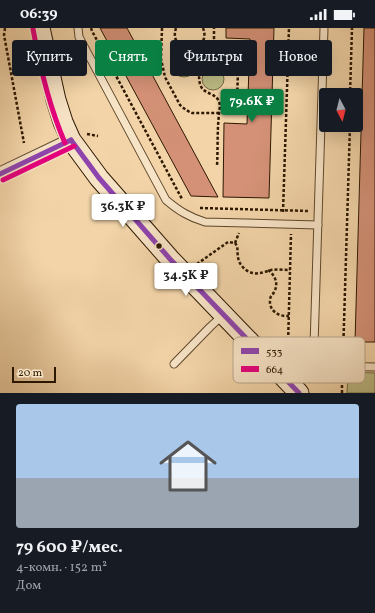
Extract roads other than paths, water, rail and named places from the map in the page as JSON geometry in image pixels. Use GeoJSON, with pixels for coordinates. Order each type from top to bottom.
{"type":"FeatureCollection","features":[{"type":"Feature","properties":{"kind":"street"},"geometry":{"type":"LineString","coordinates":[[40,28],[56,100],[71,140],[99,178],[170,259],[245,337]]}},
{"type":"Feature","properties":{"kind":"street"},"geometry":{"type":"LineString","coordinates":[[0,174],[71,140]]}},
{"type":"Feature","properties":{"kind":"street"},"geometry":{"type":"LineString","coordinates":[[289,383],[299,393]]}},
{"type":"Feature","properties":{"kind":"lane"},"geometry":{"type":"LineString","coordinates":[[78,28],[79,37],[166,200],[179,211],[194,219],[205,222],[318,225]]}},
{"type":"Feature","properties":{"kind":"lane"},"geometry":{"type":"LineString","coordinates":[[314,337],[324,28]]}},
{"type":"Feature","properties":{"kind":"lane"},"geometry":{"type":"LineString","coordinates":[[174,364],[210,327],[224,315]]}},
{"type":"Feature","properties":{"kind":"lane"},"geometry":{"type":"LineString","coordinates":[[365,367],[375,367]]}}]}
